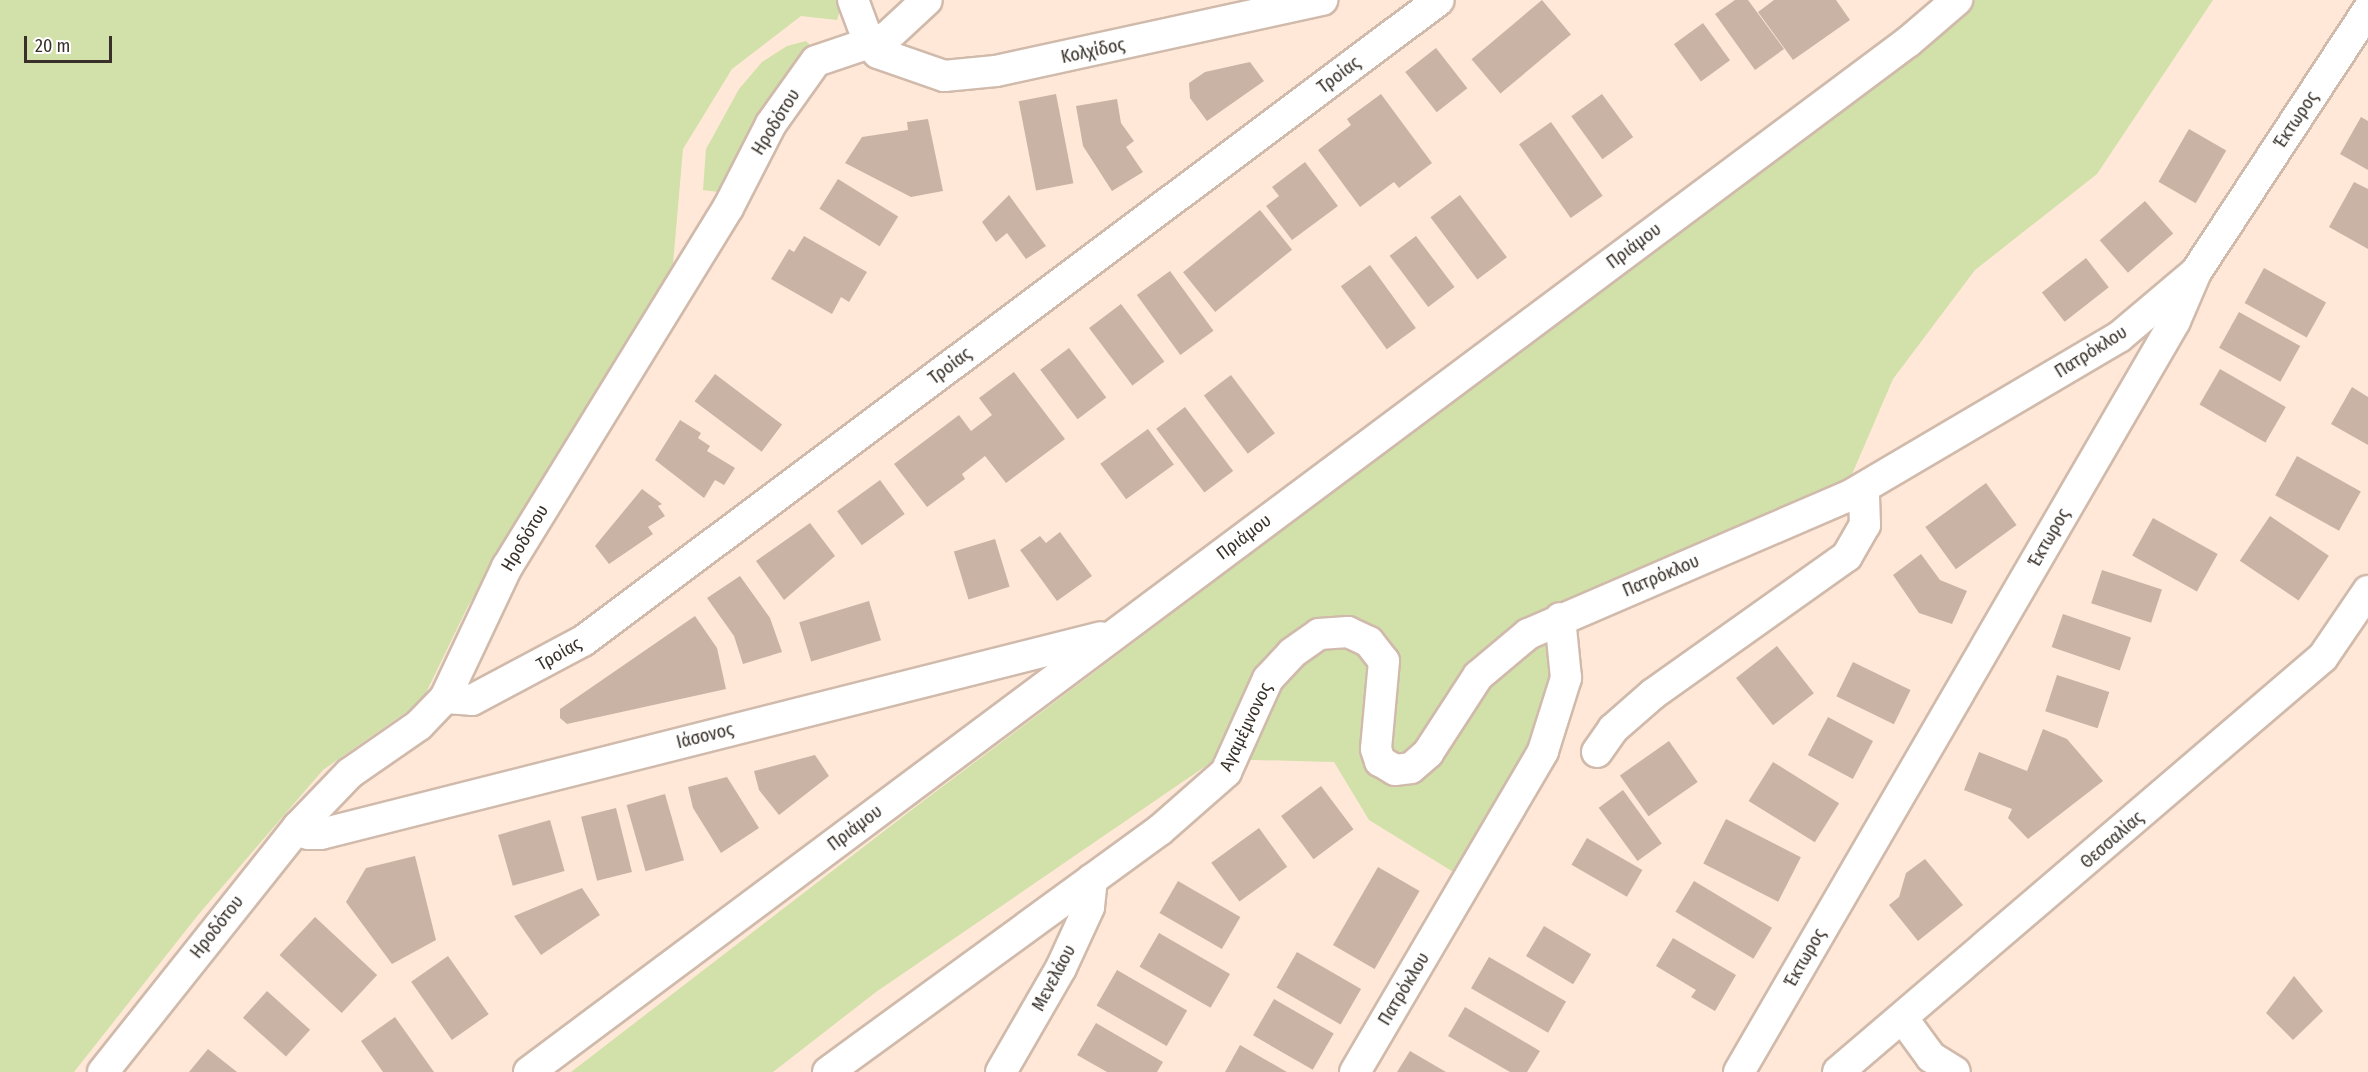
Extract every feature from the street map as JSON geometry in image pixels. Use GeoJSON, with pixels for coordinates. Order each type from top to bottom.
{"type":"FeatureCollection","features":[{"type":"Feature","properties":{"kind":"street"},"geometry":{"type":"LineString","coordinates":[[853,0],[869,43]]}},
{"type":"Feature","properties":{"kind":"street","name":"Ηροδότου"},"geometry":{"type":"LineString","coordinates":[[103,1072],[298,826],[350,773],[419,726],[445,698],[507,567],[728,208],[771,124],[816,61],[869,43],[908,23],[927,0]]}},
{"type":"Feature","properties":{"kind":"street","name":"Κολχίδος"},"geometry":{"type":"LineString","coordinates":[[869,43],[878,53],[944,76],[986,72],[1322,0]]}},
{"type":"Feature","properties":{"kind":"street","name":"Τροίας"},"geometry":{"type":"LineString","coordinates":[[445,698],[472,700],[584,641],[1440,0]]}},
{"type":"Feature","properties":{"kind":"street","name":"Πριάμου"},"geometry":{"type":"LineString","coordinates":[[530,1072],[1114,633],[1908,42],[1957,0]]}},
{"type":"Feature","properties":{"kind":"street","name":"Έκτωρος"},"geometry":{"type":"LineString","coordinates":[[1739,1072],[2175,321],[2196,272],[2368,10]]}},
{"type":"Feature","properties":{"kind":"street","name":"Πατρόκλου"},"geometry":{"type":"LineString","coordinates":[[1355,1072],[1542,751],[1566,678],[1560,618],[1864,488],[2119,337],[2196,272]]}},
{"type":"Feature","properties":{"kind":"street"},"geometry":{"type":"LineString","coordinates":[[1597,752],[1613,729],[1653,694],[1847,556],[1865,525],[1864,488]]}},
{"type":"Feature","properties":{"kind":"street","name":"Θεσσαλίας"},"geometry":{"type":"LineString","coordinates":[[1838,1072],[1904,1020],[2323,657],[2368,591]]}},
{"type":"Feature","properties":{"kind":"street","name":"Αγαμέμνονος"},"geometry":{"type":"LineString","coordinates":[[828,1072],[1160,830],[1227,772],[1268,679],[1292,653],[1319,634],[1348,632],[1369,642],[1384,661],[1377,749],[1380,761],[1395,770],[1411,768],[1428,753],[1478,676],[1528,634],[1560,618]]}},
{"type":"Feature","properties":{"kind":"street","name":"Ιάσονος"},"geometry":{"type":"LineString","coordinates":[[298,826],[308,834],[321,834],[1114,633]]}},
{"type":"Feature","properties":{"kind":"street","name":"Μενελάου"},"geometry":{"type":"LineString","coordinates":[[1001,1072],[1061,968],[1089,907],[1092,879]]}},
{"type":"Feature","properties":{"kind":"street"},"geometry":{"type":"LineString","coordinates":[[1904,1020],[1931,1057],[1955,1072]]}},
{"type":"Feature","properties":{"kind":"green space"},"geometry":{"type":"Polygon","coordinates":[[[0,0],[843,0],[837,20],[801,16],[732,69],[683,149],[672,276],[468,606],[422,701],[323,770],[198,915],[74,1072],[0,1072],[0,0]]]}},
{"type":"Feature","properties":{"kind":"green space"},"geometry":{"type":"Polygon","coordinates":[[[1975,0],[2213,0],[2097,174],[1975,270],[1893,379],[1850,479],[1540,617],[1555,650],[1552,701],[1463,878],[1369,820],[1334,762],[1216,759],[876,992],[773,1072],[571,1072],[918,805],[1942,34],[1975,0]]]}},
{"type":"Feature","properties":{"kind":"green space"},"geometry":{"type":"Polygon","coordinates":[[[806,41],[810,45],[775,91],[739,157],[726,193],[703,190],[706,149],[739,89],[762,62],[787,46],[806,41]]]}},
{"type":"Feature","properties":{"kind":"building"},"geometry":{"type":"Polygon","coordinates":[[[1542,0],[1571,34],[1500,94],[1472,59],[1542,0]]]}},
{"type":"Feature","properties":{"kind":"building"},"geometry":{"type":"Polygon","coordinates":[[[1735,0],[1748,0],[1784,49],[1755,70],[1715,14],[1735,0]]]}},
{"type":"Feature","properties":{"kind":"building"},"geometry":{"type":"Polygon","coordinates":[[[1774,0],[1836,0],[1850,20],[1793,60],[1758,12],[1774,0]]]}},
{"type":"Feature","properties":{"kind":"building"},"geometry":{"type":"Polygon","coordinates":[[[1703,23],[1730,60],[1701,81],[1674,44],[1703,23]]]}},
{"type":"Feature","properties":{"kind":"building"},"geometry":{"type":"Polygon","coordinates":[[[1436,48],[1467,88],[1437,112],[1405,72],[1436,48]]]}},
{"type":"Feature","properties":{"kind":"building"},"geometry":{"type":"Polygon","coordinates":[[[1250,62],[1264,81],[1207,121],[1190,98],[1189,83],[1205,72],[1250,62]]]}},
{"type":"Feature","properties":{"kind":"building"},"geometry":{"type":"Polygon","coordinates":[[[1056,94],[1073,183],[1036,191],[1019,101],[1056,94]]]}},
{"type":"Feature","properties":{"kind":"building"},"geometry":{"type":"Polygon","coordinates":[[[1381,94],[1432,163],[1399,188],[1394,182],[1360,207],[1318,150],[1351,125],[1347,119],[1381,94]]]}},
{"type":"Feature","properties":{"kind":"building"},"geometry":{"type":"Polygon","coordinates":[[[1602,94],[1633,137],[1602,159],[1571,116],[1602,94]]]}},
{"type":"Feature","properties":{"kind":"building"},"geometry":{"type":"Polygon","coordinates":[[[1117,99],[1121,123],[1134,141],[1126,147],[1143,172],[1112,191],[1083,146],[1076,106],[1117,99]]]}},
{"type":"Feature","properties":{"kind":"building"},"geometry":{"type":"Polygon","coordinates":[[[2361,117],[2368,121],[2368,170],[2340,154],[2361,117]]]}},
{"type":"Feature","properties":{"kind":"building"},"geometry":{"type":"Polygon","coordinates":[[[928,119],[943,191],[911,197],[845,163],[862,137],[908,130],[907,122],[928,119]]]}},
{"type":"Feature","properties":{"kind":"building"},"geometry":{"type":"Polygon","coordinates":[[[1551,122],[1603,196],[1571,218],[1519,144],[1551,122]]]}},
{"type":"Feature","properties":{"kind":"building"},"geometry":{"type":"Polygon","coordinates":[[[2189,129],[2226,150],[2196,203],[2158,182],[2189,129]]]}},
{"type":"Feature","properties":{"kind":"building"},"geometry":{"type":"Polygon","coordinates":[[[1305,162],[1338,206],[1292,240],[1266,206],[1279,196],[1272,187],[1305,162]]]}},
{"type":"Feature","properties":{"kind":"building"},"geometry":{"type":"Polygon","coordinates":[[[838,179],[898,217],[880,246],[819,209],[838,179]]]}},
{"type":"Feature","properties":{"kind":"building"},"geometry":{"type":"Polygon","coordinates":[[[2354,182],[2368,189],[2368,249],[2329,227],[2354,182]]]}},
{"type":"Feature","properties":{"kind":"building"},"geometry":{"type":"Polygon","coordinates":[[[1009,195],[1046,246],[1026,259],[1007,233],[996,242],[982,222],[1009,195]]]}},
{"type":"Feature","properties":{"kind":"building"},"geometry":{"type":"Polygon","coordinates":[[[1460,195],[1507,257],[1477,280],[1430,217],[1460,195]]]}},
{"type":"Feature","properties":{"kind":"building"},"geometry":{"type":"Polygon","coordinates":[[[2145,201],[2173,233],[2128,273],[2100,240],[2145,201]]]}},
{"type":"Feature","properties":{"kind":"building"},"geometry":{"type":"Polygon","coordinates":[[[1260,210],[1292,250],[1215,312],[1183,272],[1260,210]]]}},
{"type":"Feature","properties":{"kind":"building"},"geometry":{"type":"Polygon","coordinates":[[[804,236],[867,272],[849,302],[841,297],[832,314],[771,279],[789,249],[794,252],[804,236]]]}},
{"type":"Feature","properties":{"kind":"building"},"geometry":{"type":"Polygon","coordinates":[[[1416,236],[1455,287],[1428,307],[1390,256],[1416,236]]]}},
{"type":"Feature","properties":{"kind":"building"},"geometry":{"type":"Polygon","coordinates":[[[2086,258],[2109,287],[2065,322],[2042,292],[2086,258]]]}},
{"type":"Feature","properties":{"kind":"building"},"geometry":{"type":"Polygon","coordinates":[[[1370,265],[1416,328],[1387,349],[1341,286],[1370,265]]]}},
{"type":"Feature","properties":{"kind":"building"},"geometry":{"type":"Polygon","coordinates":[[[2264,268],[2326,302],[2307,337],[2245,303],[2264,268]]]}},
{"type":"Feature","properties":{"kind":"building"},"geometry":{"type":"Polygon","coordinates":[[[1170,271],[1213,331],[1180,355],[1137,295],[1170,271]]]}},
{"type":"Feature","properties":{"kind":"building"},"geometry":{"type":"Polygon","coordinates":[[[1121,304],[1164,362],[1132,386],[1089,328],[1121,304]]]}},
{"type":"Feature","properties":{"kind":"building"},"geometry":{"type":"Polygon","coordinates":[[[2239,312],[2300,346],[2280,382],[2219,348],[2239,312]]]}},
{"type":"Feature","properties":{"kind":"building"},"geometry":{"type":"Polygon","coordinates":[[[1069,348],[1106,398],[1078,419],[1040,370],[1069,348]]]}},
{"type":"Feature","properties":{"kind":"building"},"geometry":{"type":"Polygon","coordinates":[[[2220,369],[2286,407],[2265,443],[2200,405],[2220,369]]]}},
{"type":"Feature","properties":{"kind":"building"},"geometry":{"type":"Polygon","coordinates":[[[1014,372],[1065,439],[1006,483],[985,456],[962,474],[965,479],[927,507],[894,464],[959,415],[971,431],[992,415],[979,398],[1014,372]]]}},
{"type":"Feature","properties":{"kind":"building"},"geometry":{"type":"Polygon","coordinates":[[[715,374],[782,425],[762,452],[695,401],[715,374]]]}},
{"type":"Feature","properties":{"kind":"building"},"geometry":{"type":"Polygon","coordinates":[[[1231,375],[1275,433],[1248,454],[1204,395],[1231,375]]]}},
{"type":"Feature","properties":{"kind":"building"},"geometry":{"type":"Polygon","coordinates":[[[2352,387],[2368,397],[2368,445],[2331,424],[2352,387]]]}},
{"type":"Feature","properties":{"kind":"building"},"geometry":{"type":"Polygon","coordinates":[[[1185,407],[1233,471],[1204,493],[1156,429],[1185,407]]]}},
{"type":"Feature","properties":{"kind":"building"},"geometry":{"type":"Polygon","coordinates":[[[680,420],[701,433],[698,438],[710,446],[707,451],[735,468],[724,485],[715,480],[704,498],[655,460],[680,420]]]}},
{"type":"Feature","properties":{"kind":"building"},"geometry":{"type":"Polygon","coordinates":[[[1148,429],[1174,465],[1126,499],[1100,464],[1148,429]]]}},
{"type":"Feature","properties":{"kind":"building"},"geometry":{"type":"Polygon","coordinates":[[[2297,456],[2361,491],[2339,531],[2275,495],[2297,456]]]}},
{"type":"Feature","properties":{"kind":"building"},"geometry":{"type":"Polygon","coordinates":[[[880,480],[905,514],[862,545],[837,511],[880,480]]]}},
{"type":"Feature","properties":{"kind":"building"},"geometry":{"type":"Polygon","coordinates":[[[1986,483],[2017,525],[1956,569],[1925,527],[1986,483]]]}},
{"type":"Feature","properties":{"kind":"building"},"geometry":{"type":"Polygon","coordinates":[[[642,489],[662,504],[658,506],[665,516],[648,527],[653,534],[609,564],[595,546],[642,489]]]}},
{"type":"Feature","properties":{"kind":"building"},"geometry":{"type":"Polygon","coordinates":[[[2270,516],[2329,556],[2299,600],[2240,561],[2270,516]]]}},
{"type":"Feature","properties":{"kind":"building"},"geometry":{"type":"Polygon","coordinates":[[[2153,518],[2218,554],[2197,591],[2132,556],[2153,518]]]}},
{"type":"Feature","properties":{"kind":"building"},"geometry":{"type":"Polygon","coordinates":[[[810,523],[835,556],[784,600],[756,561],[810,523]]]}},
{"type":"Feature","properties":{"kind":"building"},"geometry":{"type":"Polygon","coordinates":[[[1060,532],[1092,576],[1057,601],[1020,550],[1040,536],[1046,543],[1060,532]]]}},
{"type":"Feature","properties":{"kind":"building"},"geometry":{"type":"Polygon","coordinates":[[[995,539],[1010,587],[968,599],[954,552],[995,539]]]}},
{"type":"Feature","properties":{"kind":"building"},"geometry":{"type":"Polygon","coordinates":[[[1921,554],[1940,580],[1967,591],[1952,624],[1919,613],[1893,575],[1921,554]]]}},
{"type":"Feature","properties":{"kind":"building"},"geometry":{"type":"Polygon","coordinates":[[[2102,570],[2162,589],[2151,623],[2091,603],[2102,570]]]}},
{"type":"Feature","properties":{"kind":"building"},"geometry":{"type":"Polygon","coordinates":[[[740,576],[770,618],[782,652],[743,664],[734,636],[707,598],[740,576]]]}},
{"type":"Feature","properties":{"kind":"building"},"geometry":{"type":"Polygon","coordinates":[[[869,601],[881,640],[811,662],[799,622],[869,601]]]}},
{"type":"Feature","properties":{"kind":"building"},"geometry":{"type":"Polygon","coordinates":[[[2063,614],[2131,637],[2120,671],[2052,647],[2063,614]]]}},
{"type":"Feature","properties":{"kind":"building"},"geometry":{"type":"Polygon","coordinates":[[[695,616],[717,648],[726,689],[567,724],[560,718],[560,709],[695,616]]]}},
{"type":"Feature","properties":{"kind":"building"},"geometry":{"type":"Polygon","coordinates":[[[1777,646],[1814,693],[1773,725],[1736,678],[1777,646]]]}},
{"type":"Feature","properties":{"kind":"building"},"geometry":{"type":"Polygon","coordinates":[[[1853,662],[1911,690],[1894,724],[1836,696],[1853,662]]]}},
{"type":"Feature","properties":{"kind":"building"},"geometry":{"type":"Polygon","coordinates":[[[2057,675],[2109,692],[2098,728],[2045,711],[2057,675]]]}},
{"type":"Feature","properties":{"kind":"building"},"geometry":{"type":"Polygon","coordinates":[[[1828,717],[1873,741],[1853,779],[1808,755],[1828,717]]]}},
{"type":"Feature","properties":{"kind":"building"},"geometry":{"type":"Polygon","coordinates":[[[2043,729],[2067,739],[2103,781],[2028,839],[2008,818],[2012,809],[1964,790],[1979,752],[2027,771],[2043,729]]]}},
{"type":"Feature","properties":{"kind":"building"},"geometry":{"type":"Polygon","coordinates":[[[1669,741],[1698,782],[1649,816],[1620,775],[1669,741]]]}},
{"type":"Feature","properties":{"kind":"building"},"geometry":{"type":"Polygon","coordinates":[[[815,755],[829,776],[779,815],[759,790],[754,771],[815,755]]]}},
{"type":"Feature","properties":{"kind":"building"},"geometry":{"type":"Polygon","coordinates":[[[1773,762],[1839,803],[1815,842],[1749,801],[1773,762]]]}},
{"type":"Feature","properties":{"kind":"building"},"geometry":{"type":"Polygon","coordinates":[[[727,777],[759,828],[721,853],[693,808],[688,787],[727,777]]]}},
{"type":"Feature","properties":{"kind":"building"},"geometry":{"type":"Polygon","coordinates":[[[1321,786],[1353,829],[1314,859],[1281,816],[1321,786]]]}},
{"type":"Feature","properties":{"kind":"building"},"geometry":{"type":"Polygon","coordinates":[[[1623,790],[1662,843],[1638,861],[1599,808],[1623,790]]]}},
{"type":"Feature","properties":{"kind":"building"},"geometry":{"type":"Polygon","coordinates":[[[665,794],[684,860],[646,871],[627,805],[665,794]]]}},
{"type":"Feature","properties":{"kind":"building"},"geometry":{"type":"Polygon","coordinates":[[[616,808],[632,872],[597,881],[581,817],[616,808]]]}},
{"type":"Feature","properties":{"kind":"building"},"geometry":{"type":"Polygon","coordinates":[[[1726,819],[1801,857],[1778,902],[1703,864],[1726,819]]]}},
{"type":"Feature","properties":{"kind":"building"},"geometry":{"type":"Polygon","coordinates":[[[550,820],[565,871],[513,886],[498,835],[550,820]]]}},
{"type":"Feature","properties":{"kind":"building"},"geometry":{"type":"Polygon","coordinates":[[[1259,828],[1287,867],[1239,902],[1211,863],[1259,828]]]}},
{"type":"Feature","properties":{"kind":"building"},"geometry":{"type":"Polygon","coordinates":[[[1587,838],[1642,870],[1627,897],[1572,865],[1587,838]]]}},
{"type":"Feature","properties":{"kind":"building"},"geometry":{"type":"Polygon","coordinates":[[[415,856],[436,940],[392,964],[346,902],[366,868],[415,856]]]}},
{"type":"Feature","properties":{"kind":"building"},"geometry":{"type":"Polygon","coordinates":[[[1925,859],[1963,905],[1918,941],[1889,905],[1899,897],[1906,873],[1925,859]]]}},
{"type":"Feature","properties":{"kind":"building"},"geometry":{"type":"Polygon","coordinates":[[[1378,867],[1420,891],[1375,969],[1333,945],[1378,867]]]}},
{"type":"Feature","properties":{"kind":"building"},"geometry":{"type":"Polygon","coordinates":[[[1178,881],[1240,917],[1222,949],[1160,913],[1178,881]]]}},
{"type":"Feature","properties":{"kind":"building"},"geometry":{"type":"Polygon","coordinates":[[[1694,881],[1772,928],[1753,959],[1675,912],[1694,881]]]}},
{"type":"Feature","properties":{"kind":"building"},"geometry":{"type":"Polygon","coordinates":[[[582,888],[600,915],[541,955],[514,916],[582,888]]]}},
{"type":"Feature","properties":{"kind":"building"},"geometry":{"type":"Polygon","coordinates":[[[315,917],[377,975],[342,1013],[280,955],[315,917]]]}},
{"type":"Feature","properties":{"kind":"building"},"geometry":{"type":"Polygon","coordinates":[[[1544,926],[1591,954],[1573,984],[1526,956],[1544,926]]]}},
{"type":"Feature","properties":{"kind":"building"},"geometry":{"type":"Polygon","coordinates":[[[1159,933],[1230,974],[1211,1008],[1140,967],[1159,933]]]}},
{"type":"Feature","properties":{"kind":"building"},"geometry":{"type":"Polygon","coordinates":[[[1673,938],[1736,975],[1715,1011],[1691,997],[1696,990],[1656,966],[1673,938]]]}},
{"type":"Feature","properties":{"kind":"building"},"geometry":{"type":"Polygon","coordinates":[[[1297,952],[1361,989],[1341,1025],[1276,988],[1297,952]]]}},
{"type":"Feature","properties":{"kind":"building"},"geometry":{"type":"Polygon","coordinates":[[[448,956],[489,1014],[452,1040],[411,982],[448,956]]]}},
{"type":"Feature","properties":{"kind":"building"},"geometry":{"type":"Polygon","coordinates":[[[1489,957],[1566,1002],[1548,1033],[1471,988],[1489,957]]]}},
{"type":"Feature","properties":{"kind":"building"},"geometry":{"type":"Polygon","coordinates":[[[1117,970],[1187,1011],[1167,1046],[1096,1006],[1117,970]]]}},
{"type":"Feature","properties":{"kind":"building"},"geometry":{"type":"Polygon","coordinates":[[[2294,976],[2323,1011],[2293,1040],[2266,1013],[2294,976]]]}},
{"type":"Feature","properties":{"kind":"building"},"geometry":{"type":"Polygon","coordinates":[[[267,991],[310,1030],[286,1057],[243,1018],[267,991]]]}},
{"type":"Feature","properties":{"kind":"building"},"geometry":{"type":"Polygon","coordinates":[[[1274,999],[1334,1034],[1313,1070],[1253,1035],[1274,999]]]}},
{"type":"Feature","properties":{"kind":"building"},"geometry":{"type":"Polygon","coordinates":[[[1465,1007],[1540,1051],[1527,1072],[1510,1072],[1448,1036],[1465,1007]]]}},
{"type":"Feature","properties":{"kind":"building"},"geometry":{"type":"Polygon","coordinates":[[[395,1017],[434,1072],[383,1072],[361,1041],[395,1017]]]}},
{"type":"Feature","properties":{"kind":"building"},"geometry":{"type":"Polygon","coordinates":[[[1096,1023],[1163,1062],[1157,1072],[1107,1072],[1077,1055],[1096,1023]]]}},
{"type":"Feature","properties":{"kind":"building"},"geometry":{"type":"Polygon","coordinates":[[[1240,1045],[1287,1072],[1225,1072],[1240,1045]]]}},
{"type":"Feature","properties":{"kind":"building"},"geometry":{"type":"Polygon","coordinates":[[[208,1049],[237,1072],[189,1072],[208,1049]]]}},
{"type":"Feature","properties":{"kind":"building"},"geometry":{"type":"Polygon","coordinates":[[[1410,1051],[1446,1072],[1397,1072],[1410,1051]]]}}]}
